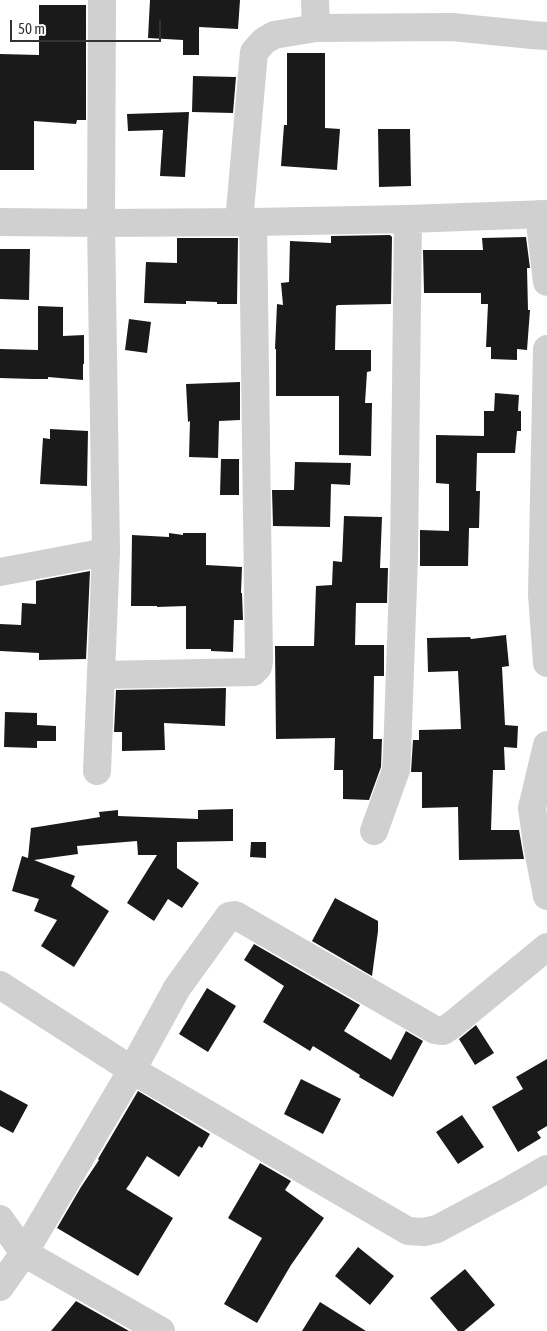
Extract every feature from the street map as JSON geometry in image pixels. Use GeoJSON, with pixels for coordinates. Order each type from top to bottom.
{"type":"FeatureCollection","features":[{"type":"Feature","properties":{"kind":"street"},"geometry":{"type":"LineString","coordinates":[[97,771],[106,552],[101,224],[102,0]]}},
{"type":"Feature","properties":{"kind":"street"},"geometry":{"type":"LineString","coordinates":[[315,0],[316,28]]}},
{"type":"Feature","properties":{"kind":"street"},"geometry":{"type":"LineString","coordinates":[[101,675],[253,672],[258,667],[246,222],[254,52],[264,41],[274,35],[316,28],[452,27],[547,36]]}},
{"type":"Feature","properties":{"kind":"street"},"geometry":{"type":"LineString","coordinates":[[0,222],[101,224],[246,222],[543,214],[547,282]]}},
{"type":"Feature","properties":{"kind":"street"},"geometry":{"type":"LineString","coordinates":[[374,831],[396,770],[397,755],[404,557],[408,219]]}},
{"type":"Feature","properties":{"kind":"street"},"geometry":{"type":"LineString","coordinates":[[547,349],[542,595],[547,663]]}},
{"type":"Feature","properties":{"kind":"street"},"geometry":{"type":"LineString","coordinates":[[0,572],[106,552]]}},
{"type":"Feature","properties":{"kind":"street"},"geometry":{"type":"LineString","coordinates":[[547,745],[532,808],[547,896]]}},
{"type":"Feature","properties":{"kind":"street"},"geometry":{"type":"LineString","coordinates":[[0,1287],[24,1253],[132,1070],[177,988],[229,916],[235,915],[435,1030],[443,1031],[547,946]]}},
{"type":"Feature","properties":{"kind":"street"},"geometry":{"type":"LineString","coordinates":[[0,985],[132,1070],[408,1231],[424,1232],[437,1229],[547,1169]]}},
{"type":"Feature","properties":{"kind":"street"},"geometry":{"type":"LineString","coordinates":[[0,1219],[24,1253],[161,1331]]}},
{"type":"Feature","properties":{"kind":"building"},"geometry":{"type":"Polygon","coordinates":[[[150,0],[240,0],[238,29],[199,27],[199,55],[183,55],[183,40],[148,38],[150,0]]]}},
{"type":"Feature","properties":{"kind":"building"},"geometry":{"type":"Polygon","coordinates":[[[39,5],[86,5],[86,120],[77,120],[76,124],[34,121],[34,170],[0,170],[0,54],[39,55],[39,5]]]}},
{"type":"Feature","properties":{"kind":"building"},"geometry":{"type":"Polygon","coordinates":[[[287,53],[325,53],[325,128],[340,129],[337,170],[281,166],[284,125],[287,125],[287,53]]]}},
{"type":"Feature","properties":{"kind":"building"},"geometry":{"type":"Polygon","coordinates":[[[193,76],[236,77],[233,113],[192,112],[193,76]]]}},
{"type":"Feature","properties":{"kind":"building"},"geometry":{"type":"Polygon","coordinates":[[[189,112],[185,177],[160,176],[163,130],[128,131],[127,114],[189,112]]]}},
{"type":"Feature","properties":{"kind":"building"},"geometry":{"type":"Polygon","coordinates":[[[378,129],[410,129],[411,186],[379,187],[378,129]]]}},
{"type":"Feature","properties":{"kind":"building"},"geometry":{"type":"Polygon","coordinates":[[[390,235],[392,237],[391,304],[336,306],[335,350],[371,350],[371,371],[367,372],[365,403],[372,403],[371,456],[339,455],[339,396],[276,396],[275,349],[277,304],[283,305],[281,283],[289,282],[290,241],[331,243],[331,236],[390,235]]]}},
{"type":"Feature","properties":{"kind":"building"},"geometry":{"type":"Polygon","coordinates":[[[526,237],[530,268],[527,268],[528,310],[530,310],[527,350],[517,349],[517,360],[491,359],[491,347],[486,347],[488,304],[481,304],[481,293],[424,293],[423,250],[483,250],[482,238],[526,237]]]}},
{"type":"Feature","properties":{"kind":"building"},"geometry":{"type":"Polygon","coordinates":[[[177,238],[238,238],[237,304],[186,301],[186,304],[144,303],[146,262],[177,263],[177,238]]]}},
{"type":"Feature","properties":{"kind":"building"},"geometry":{"type":"Polygon","coordinates":[[[0,249],[30,249],[29,300],[0,299],[0,249]]]}},
{"type":"Feature","properties":{"kind":"building"},"geometry":{"type":"Polygon","coordinates":[[[38,306],[63,307],[63,336],[84,335],[83,380],[48,377],[48,379],[0,378],[0,349],[38,350],[38,306]]]}},
{"type":"Feature","properties":{"kind":"building"},"geometry":{"type":"Polygon","coordinates":[[[129,319],[151,322],[147,353],[125,350],[129,319]]]}},
{"type":"Feature","properties":{"kind":"building"},"geometry":{"type":"Polygon","coordinates":[[[240,382],[240,420],[219,421],[218,458],[189,457],[190,421],[188,422],[186,384],[240,382]]]}},
{"type":"Feature","properties":{"kind":"building"},"geometry":{"type":"Polygon","coordinates":[[[495,393],[519,395],[518,411],[521,411],[521,431],[517,431],[515,453],[477,453],[476,491],[480,491],[479,528],[469,528],[468,566],[420,566],[420,530],[449,531],[449,484],[436,483],[436,435],[484,436],[484,411],[494,411],[495,393]]]}},
{"type":"Feature","properties":{"kind":"building"},"geometry":{"type":"Polygon","coordinates":[[[50,429],[88,431],[87,486],[40,484],[43,438],[50,439],[50,429]]]}},
{"type":"Feature","properties":{"kind":"building"},"geometry":{"type":"Polygon","coordinates":[[[221,459],[239,459],[239,495],[220,495],[221,459]]]}},
{"type":"Feature","properties":{"kind":"building"},"geometry":{"type":"Polygon","coordinates":[[[295,462],[351,463],[350,485],[331,484],[330,527],[273,526],[272,490],[294,490],[295,462]]]}},
{"type":"Feature","properties":{"kind":"building"},"geometry":{"type":"Polygon","coordinates":[[[344,516],[382,517],[380,568],[388,568],[387,603],[356,603],[355,645],[384,645],[384,676],[374,676],[373,739],[382,739],[381,767],[369,800],[343,799],[343,770],[334,770],[335,738],[276,739],[275,646],[314,646],[316,586],[332,585],[333,561],[342,562],[344,516]]]}},
{"type":"Feature","properties":{"kind":"building"},"geometry":{"type":"Polygon","coordinates":[[[169,533],[183,535],[183,533],[206,533],[206,565],[242,567],[243,620],[234,620],[233,652],[211,651],[211,649],[186,649],[186,606],[131,606],[132,535],[169,537],[169,533]]]}},
{"type":"Feature","properties":{"kind":"building"},"geometry":{"type":"Polygon","coordinates":[[[90,571],[86,659],[39,660],[39,653],[0,651],[0,624],[21,625],[22,603],[36,604],[36,581],[90,571]]]}},
{"type":"Feature","properties":{"kind":"building"},"geometry":{"type":"Polygon","coordinates":[[[506,635],[509,666],[502,667],[505,725],[518,726],[517,748],[504,747],[505,770],[493,770],[491,830],[519,830],[524,859],[459,860],[458,807],[422,808],[422,772],[411,772],[413,740],[419,740],[419,730],[461,729],[458,671],[428,672],[427,638],[470,637],[471,639],[506,635]]]}},
{"type":"Feature","properties":{"kind":"building"},"geometry":{"type":"Polygon","coordinates":[[[226,688],[225,726],[164,723],[165,750],[122,751],[122,732],[114,732],[116,690],[226,688]]]}},
{"type":"Feature","properties":{"kind":"building"},"geometry":{"type":"Polygon","coordinates":[[[5,712],[37,713],[37,725],[56,726],[56,741],[37,741],[37,748],[4,747],[5,712]]]}},
{"type":"Feature","properties":{"kind":"building"},"geometry":{"type":"Polygon","coordinates":[[[233,809],[233,841],[177,842],[177,868],[199,883],[182,908],[168,899],[154,921],[127,903],[157,855],[138,855],[137,841],[77,846],[78,854],[34,860],[75,876],[71,886],[109,911],[74,967],[41,946],[57,920],[34,911],[39,899],[12,891],[22,856],[28,858],[31,828],[100,817],[99,812],[118,810],[118,816],[198,819],[198,810],[233,809]]]}},
{"type":"Feature","properties":{"kind":"building"},"geometry":{"type":"Polygon","coordinates":[[[251,842],[266,842],[266,858],[250,857],[251,842]]]}},
{"type":"Feature","properties":{"kind":"building"},"geometry":{"type":"Polygon","coordinates":[[[335,898],[378,921],[372,976],[312,941],[335,898]]]}},
{"type":"Feature","properties":{"kind":"building"},"geometry":{"type":"Polygon","coordinates":[[[254,944],[360,1005],[344,1031],[391,1060],[406,1031],[423,1041],[393,1097],[313,1046],[310,1051],[263,1022],[284,986],[244,960],[254,944]]]}},
{"type":"Feature","properties":{"kind":"building"},"geometry":{"type":"Polygon","coordinates":[[[207,988],[236,1006],[208,1052],[179,1034],[207,988]]]}},
{"type":"Feature","properties":{"kind":"building"},"geometry":{"type":"Polygon","coordinates":[[[476,1025],[494,1053],[475,1065],[459,1039],[476,1025]]]}},
{"type":"Feature","properties":{"kind":"building"},"geometry":{"type":"Polygon","coordinates":[[[547,1059],[547,1126],[537,1132],[541,1138],[518,1152],[492,1107],[523,1089],[516,1077],[547,1059]]]}},
{"type":"Feature","properties":{"kind":"building"},"geometry":{"type":"Polygon","coordinates":[[[301,1079],[341,1099],[323,1134],[284,1114],[301,1079]]]}},
{"type":"Feature","properties":{"kind":"building"},"geometry":{"type":"Polygon","coordinates":[[[0,1090],[28,1105],[13,1133],[0,1126],[0,1090]]]}},
{"type":"Feature","properties":{"kind":"building"},"geometry":{"type":"Polygon","coordinates":[[[138,1091],[210,1134],[202,1148],[199,1146],[179,1177],[147,1156],[126,1189],[173,1218],[138,1276],[57,1228],[99,1160],[138,1091]]]}},
{"type":"Feature","properties":{"kind":"building"},"geometry":{"type":"Polygon","coordinates":[[[462,1115],[484,1147],[458,1164],[436,1132],[462,1115]]]}},
{"type":"Feature","properties":{"kind":"building"},"geometry":{"type":"Polygon","coordinates":[[[260,1163],[291,1181],[285,1190],[324,1218],[291,1265],[257,1323],[224,1304],[262,1238],[228,1218],[260,1163]]]}},
{"type":"Feature","properties":{"kind":"building"},"geometry":{"type":"Polygon","coordinates":[[[358,1247],[394,1276],[370,1305],[335,1276],[358,1247]]]}},
{"type":"Feature","properties":{"kind":"building"},"geometry":{"type":"Polygon","coordinates":[[[465,1269],[495,1305],[464,1331],[458,1331],[430,1298],[465,1269]]]}},
{"type":"Feature","properties":{"kind":"building"},"geometry":{"type":"Polygon","coordinates":[[[76,1301],[129,1331],[51,1331],[76,1301]]]}},
{"type":"Feature","properties":{"kind":"building"},"geometry":{"type":"Polygon","coordinates":[[[320,1302],[366,1331],[302,1331],[320,1302]]]}}]}
